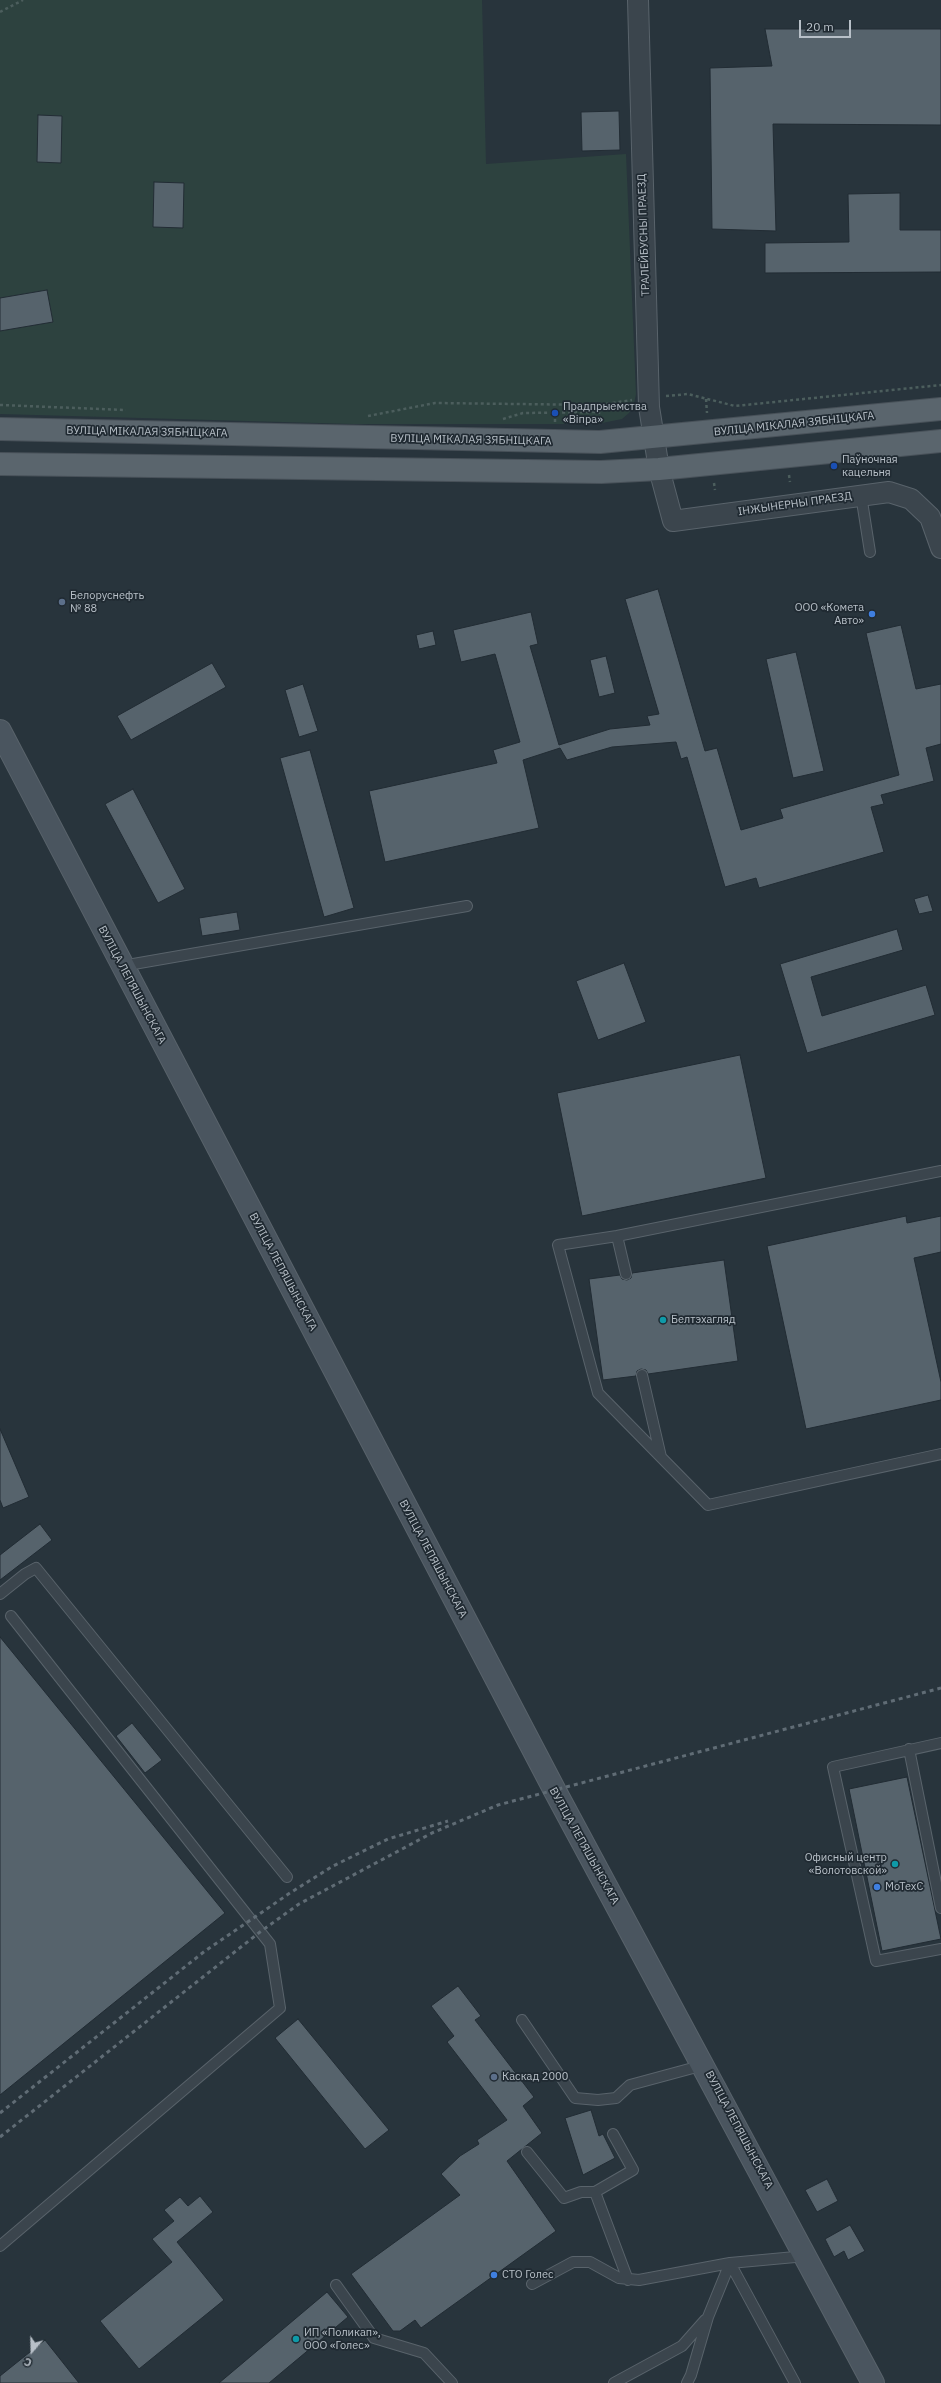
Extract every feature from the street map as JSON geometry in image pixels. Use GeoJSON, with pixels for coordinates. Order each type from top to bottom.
{"type":"FeatureCollection","features":[{"type":"Feature","properties":{"kind":"main road","name":"ВУЛІЦА МІКАЛАЯ ЗЯБНІЦКАГА"},"geometry":{"type":"LineString","coordinates":[[0,429],[600,442],[654,438],[941,409]]}},
{"type":"Feature","properties":{"kind":"main road"},"geometry":{"type":"LineString","coordinates":[[0,464],[601,472],[659,469],[941,441]]}},
{"type":"Feature","properties":{"kind":"main road","name":"ВУЛІЦА ЛЕПЯШЫНСКАГА"},"geometry":{"type":"LineString","coordinates":[[0,731],[554,1791],[704,2066],[873,2383]]}},
{"type":"Feature","properties":{"kind":"street","name":"ТРАЛЕЙБУСНЫ ПРАЕЗД"},"geometry":{"type":"LineString","coordinates":[[638,0],[649,402],[659,469]]}},
{"type":"Feature","properties":{"kind":"street","name":"ІНЖЫНЕРНЫ ПРАЕЗД"},"geometry":{"type":"LineString","coordinates":[[659,469],[673,521],[889,492],[911,499],[930,517],[941,548]]}},
{"type":"Feature","properties":{"kind":"lane"},"geometry":{"type":"LineString","coordinates":[[861,495],[870,552]]}},
{"type":"Feature","properties":{"kind":"lane"},"geometry":{"type":"LineString","coordinates":[[122,966],[467,906]]}},
{"type":"Feature","properties":{"kind":"lane"},"geometry":{"type":"LineString","coordinates":[[941,1171],[617,1236],[558,1245],[598,1393],[708,1505],[941,1454]]}},
{"type":"Feature","properties":{"kind":"lane"},"geometry":{"type":"LineString","coordinates":[[617,1236],[626,1274]]}},
{"type":"Feature","properties":{"kind":"lane"},"geometry":{"type":"LineString","coordinates":[[642,1375],[662,1458]]}},
{"type":"Feature","properties":{"kind":"lane"},"geometry":{"type":"LineString","coordinates":[[0,1594],[24,1574],[36,1568],[287,1877]]}},
{"type":"Feature","properties":{"kind":"lane"},"geometry":{"type":"LineString","coordinates":[[0,2246],[280,2008],[270,1944],[11,1616]]}},
{"type":"Feature","properties":{"kind":"lane"},"geometry":{"type":"LineString","coordinates":[[941,1743],[909,1749],[833,1768],[876,1961],[941,1948]]}},
{"type":"Feature","properties":{"kind":"lane"},"geometry":{"type":"LineString","coordinates":[[909,1749],[941,1908]]}},
{"type":"Feature","properties":{"kind":"lane"},"geometry":{"type":"LineString","coordinates":[[522,2020],[575,2098],[598,2100],[616,2098],[630,2085],[704,2066]]}},
{"type":"Feature","properties":{"kind":"lane"},"geometry":{"type":"LineString","coordinates":[[527,2152],[564,2198],[581,2192],[596,2192],[632,2170],[613,2134]]}},
{"type":"Feature","properties":{"kind":"lane"},"geometry":{"type":"LineString","coordinates":[[596,2192],[628,2280]]}},
{"type":"Feature","properties":{"kind":"lane"},"geometry":{"type":"LineString","coordinates":[[532,2284],[573,2262],[590,2262],[619,2278],[639,2280],[730,2263],[806,2256]]}},
{"type":"Feature","properties":{"kind":"lane"},"geometry":{"type":"LineString","coordinates":[[687,2383],[691,2375],[708,2317],[730,2263]]}},
{"type":"Feature","properties":{"kind":"lane"},"geometry":{"type":"LineString","coordinates":[[730,2263],[796,2383]]}},
{"type":"Feature","properties":{"kind":"lane"},"geometry":{"type":"LineString","coordinates":[[336,2285],[374,2338],[424,2353],[452,2383]]}},
{"type":"Feature","properties":{"kind":"lane"},"geometry":{"type":"LineString","coordinates":[[614,2383],[682,2346],[708,2317]]}},
{"type":"Feature","properties":{"kind":"path"},"geometry":{"type":"LineString","coordinates":[[0,12],[23,0]]}},
{"type":"Feature","properties":{"kind":"path"},"geometry":{"type":"LineString","coordinates":[[661,397],[688,394],[735,406],[941,385]]}},
{"type":"Feature","properties":{"kind":"path"},"geometry":{"type":"LineString","coordinates":[[706,399],[707,419]]}},
{"type":"Feature","properties":{"kind":"path"},"geometry":{"type":"LineString","coordinates":[[362,417],[435,403],[599,405],[638,400]]}},
{"type":"Feature","properties":{"kind":"path"},"geometry":{"type":"LineString","coordinates":[[0,404],[134,411]]}},
{"type":"Feature","properties":{"kind":"path"},"geometry":{"type":"LineString","coordinates":[[523,405],[523,413],[599,412]]}},
{"type":"Feature","properties":{"kind":"path"},"geometry":{"type":"LineString","coordinates":[[599,405],[599,424]]}},
{"type":"Feature","properties":{"kind":"green space"},"geometry":{"type":"Polygon","coordinates":[[[0,0],[482,0],[486,164],[626,154],[636,394],[634,404],[629,413],[622,419],[597,424],[353,424],[0,414],[0,0]]]}},
{"type":"Feature","properties":{"kind":"building"},"geometry":{"type":"Polygon","coordinates":[[[765,29],[941,29],[941,125],[773,124],[776,231],[712,229],[710,68],[772,66],[765,29]]]}},
{"type":"Feature","properties":{"kind":"building"},"geometry":{"type":"Polygon","coordinates":[[[619,111],[620,150],[582,151],[581,112],[619,111]]]}},
{"type":"Feature","properties":{"kind":"building"},"geometry":{"type":"Polygon","coordinates":[[[38,115],[62,116],[61,163],[37,162],[38,115]]]}},
{"type":"Feature","properties":{"kind":"building"},"geometry":{"type":"Polygon","coordinates":[[[154,182],[184,183],[183,228],[153,227],[154,182]]]}},
{"type":"Feature","properties":{"kind":"building"},"geometry":{"type":"Polygon","coordinates":[[[900,193],[900,230],[941,230],[941,272],[765,273],[765,243],[849,242],[848,194],[900,193]]]}},
{"type":"Feature","properties":{"kind":"building"},"geometry":{"type":"Polygon","coordinates":[[[47,290],[53,322],[0,331],[0,298],[47,290]]]}},
{"type":"Feature","properties":{"kind":"building"},"geometry":{"type":"Polygon","coordinates":[[[658,589],[705,751],[717,748],[741,830],[783,818],[780,809],[899,775],[866,633],[901,625],[916,689],[941,684],[941,744],[926,748],[934,781],[881,795],[884,804],[871,807],[884,852],[759,888],[756,878],[725,887],[687,757],[681,759],[676,742],[612,747],[567,760],[560,748],[523,760],[539,828],[385,862],[369,791],[497,763],[493,750],[520,742],[495,654],[461,662],[453,630],[531,612],[538,644],[530,646],[559,745],[610,729],[650,725],[647,716],[659,714],[625,599],[658,589]]]}},
{"type":"Feature","properties":{"kind":"building"},"geometry":{"type":"Polygon","coordinates":[[[433,631],[436,645],[419,649],[416,635],[433,631]]]}},
{"type":"Feature","properties":{"kind":"building"},"geometry":{"type":"Polygon","coordinates":[[[796,652],[824,771],[793,778],[766,659],[796,652]]]}},
{"type":"Feature","properties":{"kind":"building"},"geometry":{"type":"Polygon","coordinates":[[[606,656],[615,693],[599,697],[590,660],[606,656]]]}},
{"type":"Feature","properties":{"kind":"building"},"geometry":{"type":"Polygon","coordinates":[[[212,663],[226,687],[131,740],[117,716],[212,663]]]}},
{"type":"Feature","properties":{"kind":"building"},"geometry":{"type":"Polygon","coordinates":[[[303,684],[318,731],[299,737],[285,690],[303,684]]]}},
{"type":"Feature","properties":{"kind":"building"},"geometry":{"type":"Polygon","coordinates":[[[310,750],[354,908],[324,917],[280,758],[310,750]]]}},
{"type":"Feature","properties":{"kind":"building"},"geometry":{"type":"Polygon","coordinates":[[[133,789],[185,889],[158,903],[105,804],[133,789]]]}},
{"type":"Feature","properties":{"kind":"building"},"geometry":{"type":"Polygon","coordinates":[[[928,895],[933,911],[919,914],[914,899],[928,895]]]}},
{"type":"Feature","properties":{"kind":"building"},"geometry":{"type":"Polygon","coordinates":[[[237,912],[240,930],[202,936],[199,918],[237,912]]]}},
{"type":"Feature","properties":{"kind":"building"},"geometry":{"type":"Polygon","coordinates":[[[897,929],[903,950],[811,977],[822,1016],[926,985],[935,1015],[807,1053],[780,964],[897,929]]]}},
{"type":"Feature","properties":{"kind":"building"},"geometry":{"type":"Polygon","coordinates":[[[624,963],[646,1022],[598,1040],[576,981],[624,963]]]}},
{"type":"Feature","properties":{"kind":"building"},"geometry":{"type":"Polygon","coordinates":[[[740,1055],[766,1178],[582,1216],[557,1093],[740,1055]]]}},
{"type":"Feature","properties":{"kind":"building"},"geometry":{"type":"Polygon","coordinates":[[[906,1216],[907,1223],[941,1216],[941,1252],[914,1258],[941,1382],[941,1400],[806,1429],[767,1246],[906,1216]]]}},
{"type":"Feature","properties":{"kind":"building","name":"Белтэхагляд"},"geometry":{"type":"Polygon","coordinates":[[[724,1260],[738,1361],[648,1374],[646,1370],[641,1369],[637,1371],[636,1376],[603,1380],[589,1279],[620,1275],[622,1279],[627,1280],[631,1278],[632,1273],[724,1260]]]}},
{"type":"Feature","properties":{"kind":"building"},"geometry":{"type":"Polygon","coordinates":[[[0,1429],[29,1497],[3,1508],[0,1500],[0,1429]]]}},
{"type":"Feature","properties":{"kind":"building"},"geometry":{"type":"Polygon","coordinates":[[[40,1524],[52,1540],[0,1580],[0,1555],[40,1524]]]}},
{"type":"Feature","properties":{"kind":"building"},"geometry":{"type":"Polygon","coordinates":[[[0,1637],[225,1913],[0,2095],[0,1637]]]}},
{"type":"Feature","properties":{"kind":"building"},"geometry":{"type":"Polygon","coordinates":[[[132,1723],[162,1760],[145,1773],[116,1736],[132,1723]]]}},
{"type":"Feature","properties":{"kind":"building","name":"Офисный центр «Волотовской»"},"geometry":{"type":"Polygon","coordinates":[[[907,1777],[941,1939],[882,1951],[849,1789],[907,1777]]]}},
{"type":"Feature","properties":{"kind":"building"},"geometry":{"type":"Polygon","coordinates":[[[458,1986],[481,2016],[475,2020],[534,2097],[523,2106],[542,2133],[507,2161],[556,2231],[421,2328],[415,2320],[400,2331],[393,2331],[351,2274],[460,2195],[441,2174],[460,2156],[479,2144],[477,2140],[507,2120],[447,2042],[454,2036],[431,2006],[458,1986]]]}},
{"type":"Feature","properties":{"kind":"building"},"geometry":{"type":"Polygon","coordinates":[[[298,2019],[389,2130],[365,2149],[275,2038],[298,2019]]]}},
{"type":"Feature","properties":{"kind":"building"},"geometry":{"type":"Polygon","coordinates":[[[591,2110],[599,2136],[603,2134],[615,2158],[583,2175],[565,2118],[591,2110]]]}},
{"type":"Feature","properties":{"kind":"building"},"geometry":{"type":"Polygon","coordinates":[[[827,2179],[838,2201],[817,2212],[805,2190],[827,2179]]]}},
{"type":"Feature","properties":{"kind":"building"},"geometry":{"type":"Polygon","coordinates":[[[200,2196],[213,2212],[177,2242],[224,2300],[139,2369],[100,2321],[172,2262],[152,2239],[174,2221],[164,2210],[180,2197],[188,2206],[200,2196]]]}},
{"type":"Feature","properties":{"kind":"building"},"geometry":{"type":"Polygon","coordinates":[[[850,2225],[865,2251],[848,2260],[844,2251],[834,2257],[825,2239],[850,2225]]]}},
{"type":"Feature","properties":{"kind":"building","name":"ИП «Поликап», ООО «Голес»"},"geometry":{"type":"Polygon","coordinates":[[[327,2292],[348,2317],[269,2383],[219,2383],[327,2292]]]}},
{"type":"Feature","properties":{"kind":"building"},"geometry":{"type":"Polygon","coordinates":[[[45,2340],[79,2383],[0,2383],[0,2376],[45,2340]]]}},
{"type":"Feature","properties":{"kind":"railway"},"geometry":{"type":"LineString","coordinates":[[0,2137],[260,1932],[299,1904],[432,1833],[498,1805],[941,1688]]}},
{"type":"Feature","properties":{"kind":"railway"},"geometry":{"type":"LineString","coordinates":[[0,2113],[205,1951],[290,1893],[333,1866],[388,1839],[448,1821]]}},
{"type":"Feature","properties":{"kind":"place","name":"Прадпрыемства «Віпра»"},"geometry":{"type":"Point","coordinates":[555,413]}},
{"type":"Feature","properties":{"kind":"place","name":"Паўночная кацельня"},"geometry":{"type":"Point","coordinates":[834,466]}},
{"type":"Feature","properties":{"kind":"place","name":"Белоруснефть № 88"},"geometry":{"type":"Point","coordinates":[62,602]}},
{"type":"Feature","properties":{"kind":"place","name":"ООО «Комета Авто»"},"geometry":{"type":"Point","coordinates":[872,614]}},
{"type":"Feature","properties":{"kind":"place","name":"Белтэхагляд"},"geometry":{"type":"Point","coordinates":[663,1320]}},
{"type":"Feature","properties":{"kind":"place","name":"Офисный центр «Волотовской»"},"geometry":{"type":"Point","coordinates":[895,1864]}},
{"type":"Feature","properties":{"kind":"place","name":"MoTexC"},"geometry":{"type":"Point","coordinates":[877,1887]}},
{"type":"Feature","properties":{"kind":"place","name":"Каскад 2000"},"geometry":{"type":"Point","coordinates":[494,2077]}},
{"type":"Feature","properties":{"kind":"place","name":"СТО Голес"},"geometry":{"type":"Point","coordinates":[494,2275]}},
{"type":"Feature","properties":{"kind":"place","name":"ИП «Поликап», ООО «Голес»"},"geometry":{"type":"Point","coordinates":[296,2339]}}]}
